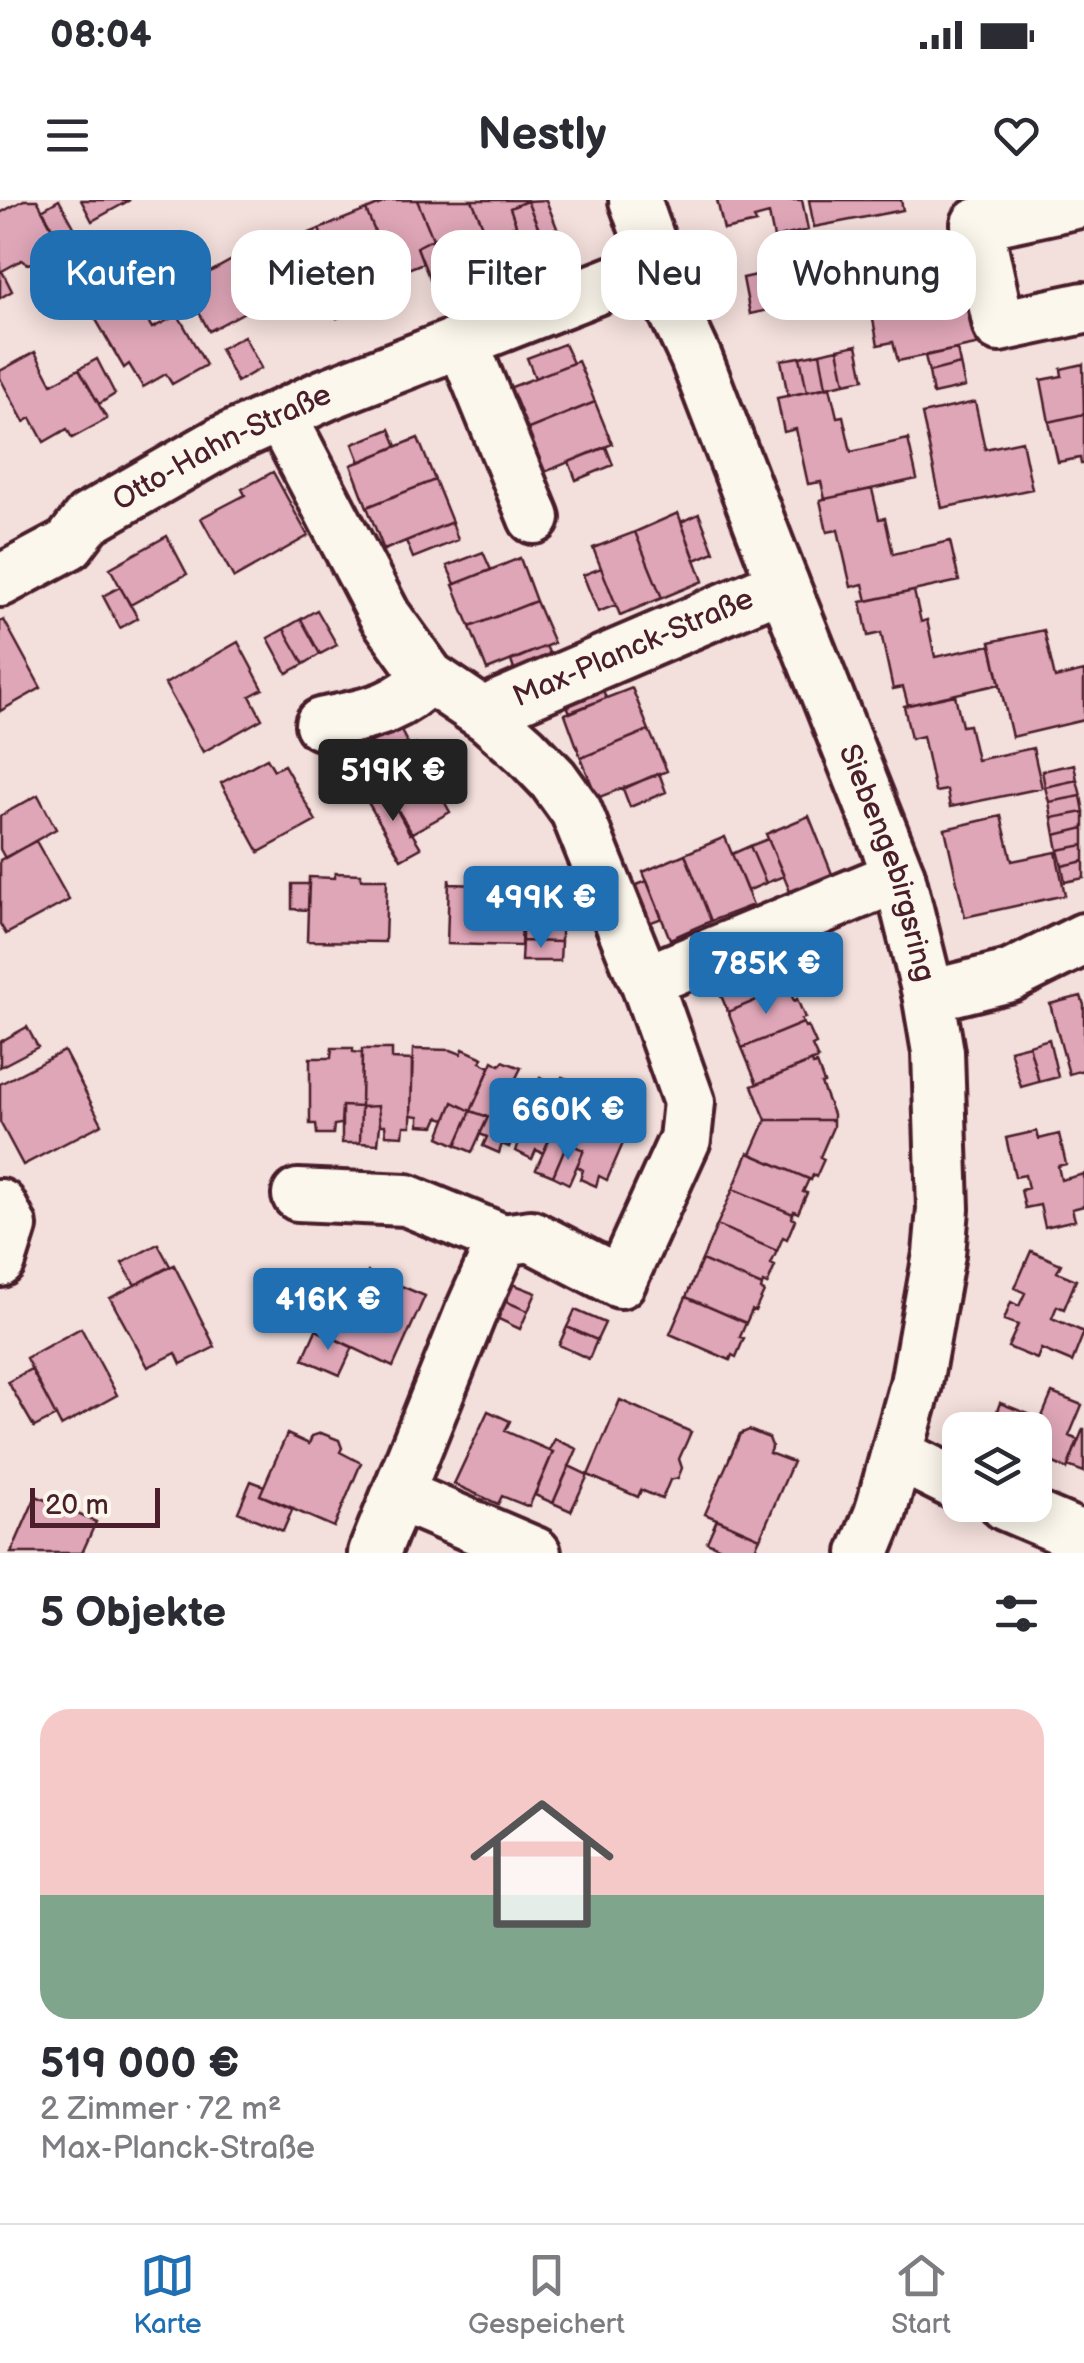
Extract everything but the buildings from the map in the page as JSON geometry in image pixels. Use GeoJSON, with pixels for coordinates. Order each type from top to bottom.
{"type":"FeatureCollection","features":[{"type":"Feature","properties":{"kind":"street","name":"Siebengebirgsring"},"geometry":{"type":"LineString","coordinates":[[635,200],[646,230]]}},
{"type":"Feature","properties":{"kind":"street"},"geometry":{"type":"LineString","coordinates":[[1084,201],[977,224],[999,326],[1084,308]]}},
{"type":"Feature","properties":{"kind":"street","name":"Otto-Hahn-Straße"},"geometry":{"type":"LineString","coordinates":[[0,581],[69,544],[88,519],[222,442],[325,396],[601,287]]}},
{"type":"Feature","properties":{"kind":"street","name":"Siebengebirgsring"},"geometry":{"type":"LineString","coordinates":[[680,320],[899,876],[928,993],[938,1052],[943,1209],[939,1254],[916,1384],[880,1514],[864,1553]]}},
{"type":"Feature","properties":{"kind":"street"},"geometry":{"type":"LineString","coordinates":[[462,341],[534,518]]}},
{"type":"Feature","properties":{"kind":"street","name":"Max-Planck-Straße"},"geometry":{"type":"LineString","coordinates":[[281,417],[385,616],[429,676],[488,717],[525,750],[576,811],[646,981],[688,1102],[685,1139],[620,1282],[531,1236],[502,1240]]}},
{"type":"Feature","properties":{"kind":"street","name":"Max-Planck-Straße"},"geometry":{"type":"LineString","coordinates":[[488,717],[498,706],[783,584]]}},
{"type":"Feature","properties":{"kind":"street"},"geometry":{"type":"LineString","coordinates":[[321,724],[386,710],[414,692],[429,676]]}},
{"type":"Feature","properties":{"kind":"street"},"geometry":{"type":"LineString","coordinates":[[646,981],[899,876]]}},
{"type":"Feature","properties":{"kind":"street"},"geometry":{"type":"LineString","coordinates":[[928,993],[1010,976],[1084,940]]}},
{"type":"Feature","properties":{"kind":"street"},"geometry":{"type":"LineString","coordinates":[[298,1194],[406,1200],[502,1240],[374,1553]]}},
{"type":"Feature","properties":{"kind":"street"},"geometry":{"type":"LineString","coordinates":[[0,1205],[11,1226],[0,1261]]}},
{"type":"Feature","properties":{"kind":"street"},"geometry":{"type":"LineString","coordinates":[[898,1455],[942,1477]]}},
{"type":"Feature","properties":{"kind":"street"},"geometry":{"type":"LineString","coordinates":[[399,1495],[535,1553]]}},
{"type":"Feature","properties":{"kind":"street"},"geometry":{"type":"LineString","coordinates":[[1046,1522],[1084,1538]]}}]}
